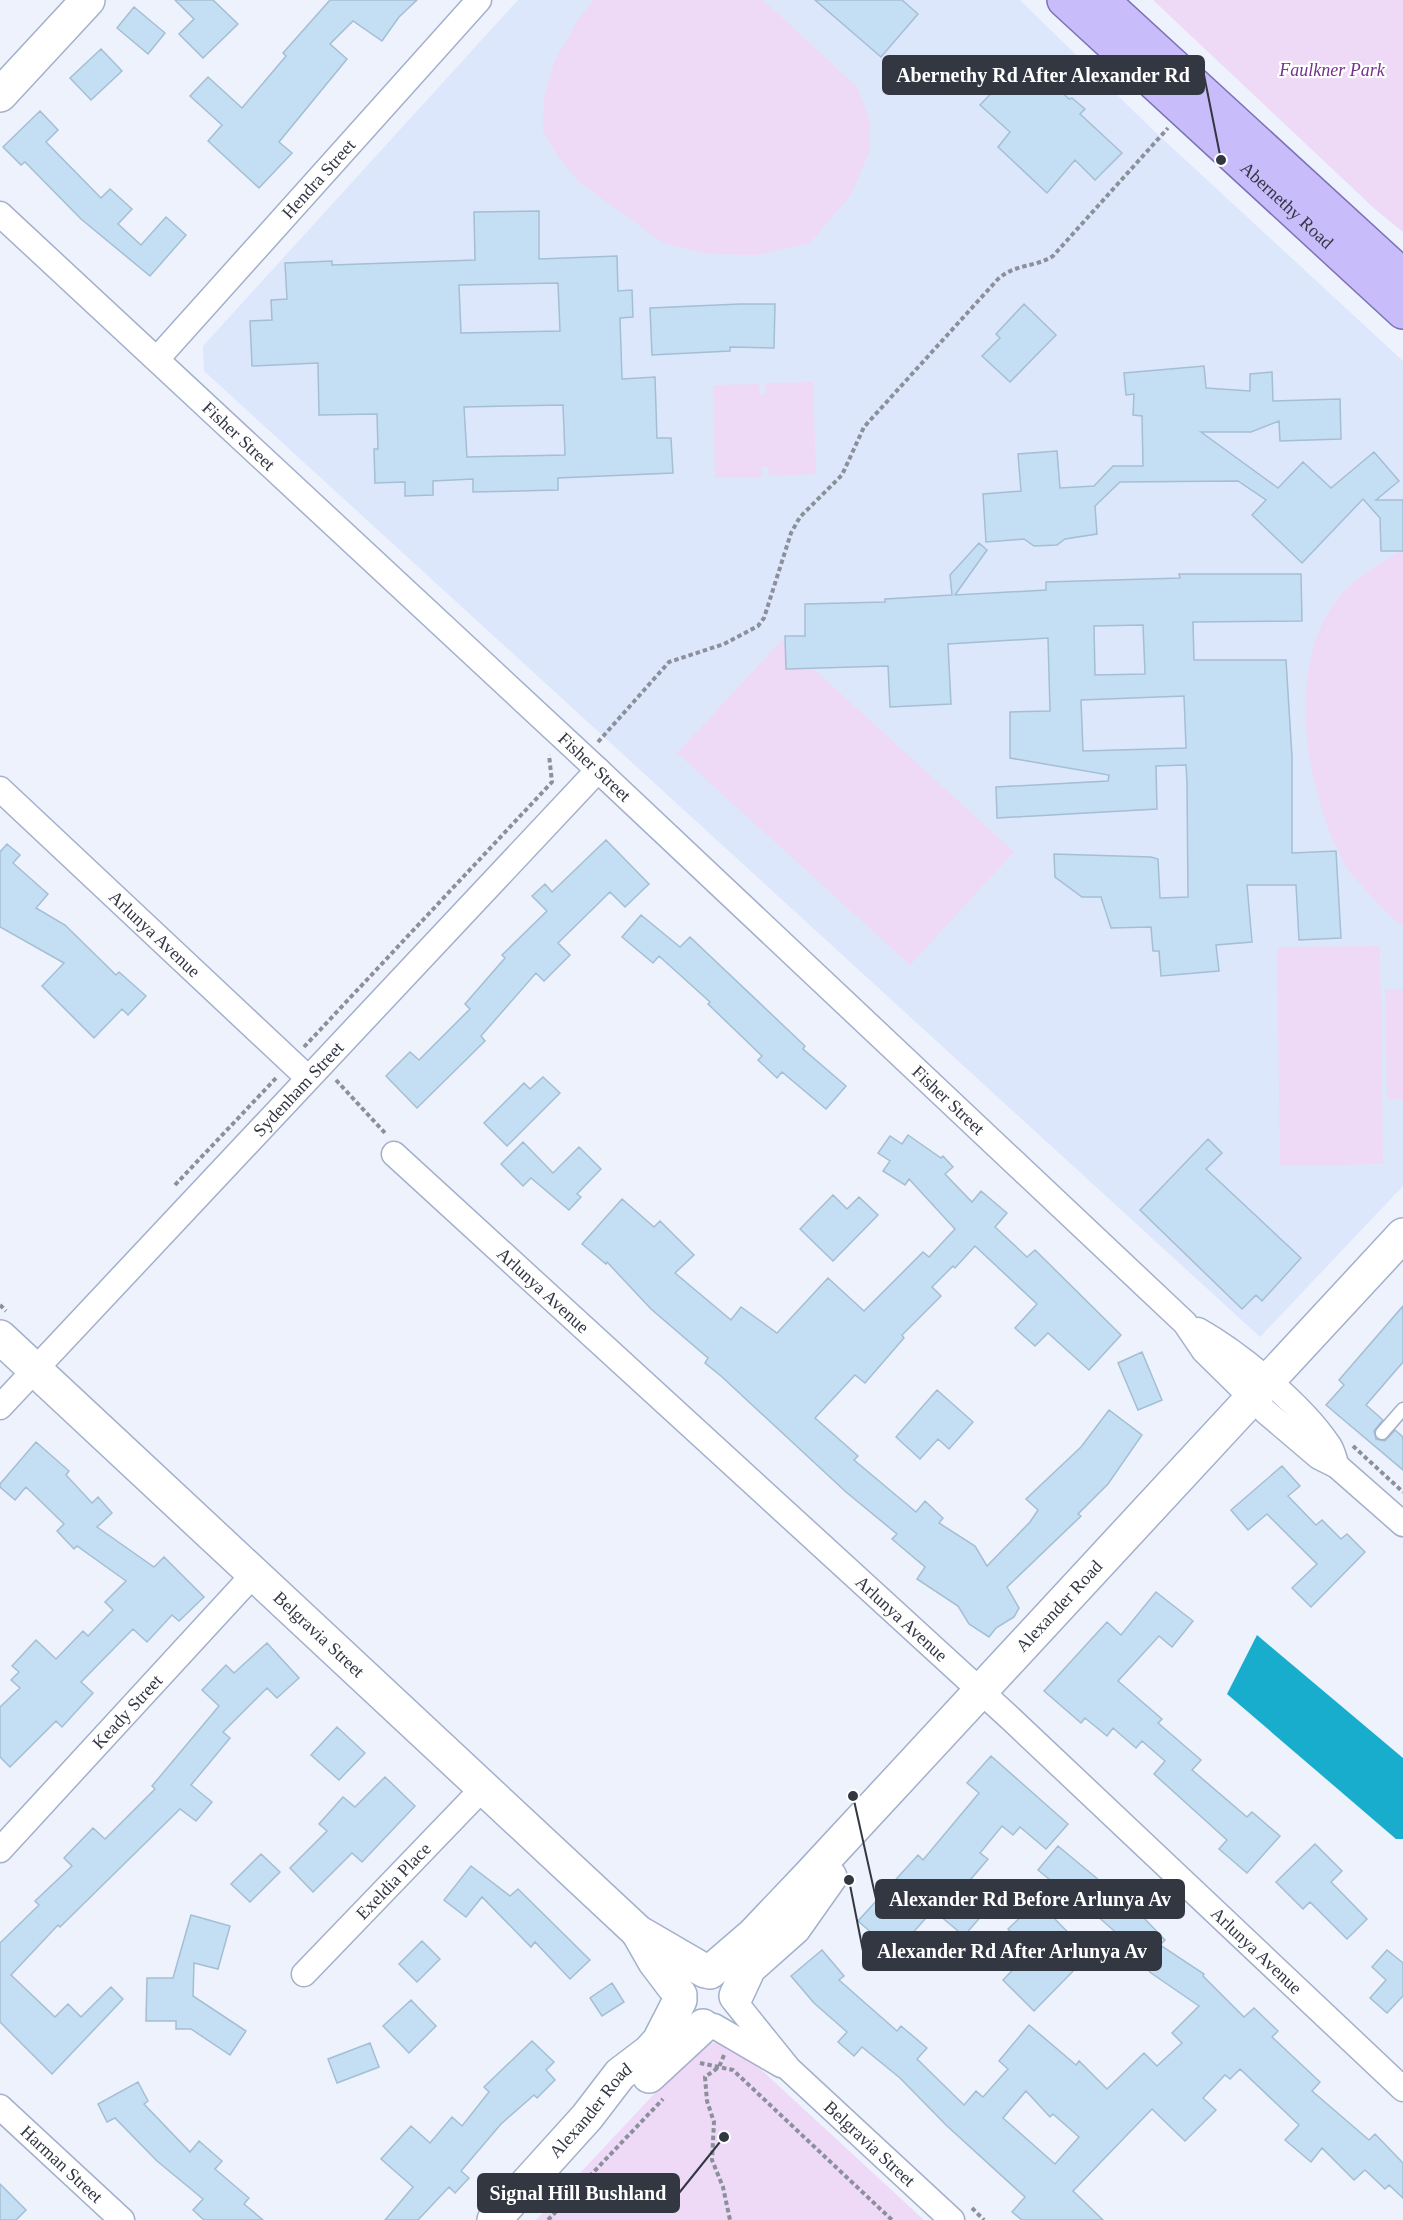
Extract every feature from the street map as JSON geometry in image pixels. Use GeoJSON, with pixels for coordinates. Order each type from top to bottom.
{"type":"FeatureCollection","features":[{"type":"Feature","properties":{"kind":"main road"},"geometry":{"type":"LineString","coordinates":[[0,67],[62,0]]}},
{"type":"Feature","properties":{"kind":"main road"},"geometry":{"type":"LineString","coordinates":[[0,95],[88,0]]}},
{"type":"Feature","properties":{"kind":"main road","name":"Abernethy Road"},"geometry":{"type":"LineString","coordinates":[[1064,0],[1403,312]]}},
{"type":"Feature","properties":{"kind":"main road","name":"Abernethy Road"},"geometry":{"type":"LineString","coordinates":[[1102,0],[1403,276]]}},
{"type":"Feature","properties":{"kind":"main road","name":"Alexander Road"},"geometry":{"type":"LineString","coordinates":[[1267,1397],[1403,1235]]}},
{"type":"Feature","properties":{"kind":"main road","name":"Alexander Road"},"geometry":{"type":"LineString","coordinates":[[708,1972],[753,1935],[986,1697],[1267,1397],[1403,1263]]}},
{"type":"Feature","properties":{"kind":"main road","name":"Belgravia Street"},"geometry":{"type":"LineString","coordinates":[[0,1337],[638,1932],[708,1972]]}},
{"type":"Feature","properties":{"kind":"main road","name":"Alexander Road"},"geometry":{"type":"LineString","coordinates":[[516,2220],[627,2097],[722,2013],[756,1959],[789,1934],[829,1878],[986,1697]]}},
{"type":"Feature","properties":{"kind":"main road","name":"Belgravia Street"},"geometry":{"type":"LineString","coordinates":[[638,1932],[655,1962],[680,1997]]}},
{"type":"Feature","properties":{"kind":"main road"},"geometry":{"type":"LineString","coordinates":[[708,1972],[730,1982],[722,2013],[687,2017],[680,1997],[689,1979],[708,1972]]}},
{"type":"Feature","properties":{"kind":"main road","name":"Alexander Road"},"geometry":{"type":"LineString","coordinates":[[494,2220],[587,2117],[620,2074],[649,2052],[659,2041],[680,1997]]}},
{"type":"Feature","properties":{"kind":"street","name":"Hendra Street"},"geometry":{"type":"LineString","coordinates":[[157,359],[479,0]]}},
{"type":"Feature","properties":{"kind":"street","name":"Fisher Street"},"geometry":{"type":"LineString","coordinates":[[0,214],[602,761],[1185,1323],[1204,1351],[1330,1445],[1337,1466],[1403,1524]]}},
{"type":"Feature","properties":{"kind":"street","name":"Sydenham Street"},"geometry":{"type":"LineString","coordinates":[[0,1407],[315,1072],[602,761]]}},
{"type":"Feature","properties":{"kind":"street","name":"Arlunya Avenue"},"geometry":{"type":"LineString","coordinates":[[0,789],[315,1072]]}},
{"type":"Feature","properties":{"kind":"street","name":"Arlunya Avenue"},"geometry":{"type":"LineString","coordinates":[[394,1154],[986,1697],[1403,2089]]}},
{"type":"Feature","properties":{"kind":"street","name":"Keady Street"},"geometry":{"type":"LineString","coordinates":[[0,1850],[254,1574]]}},
{"type":"Feature","properties":{"kind":"street","name":"Exeldia Place"},"geometry":{"type":"LineString","coordinates":[[304,1974],[483,1788]]}},
{"type":"Feature","properties":{"kind":"street","name":"Belgravia Street"},"geometry":{"type":"LineString","coordinates":[[722,2013],[789,2069],[952,2220]]}},
{"type":"Feature","properties":{"kind":"street","name":"Harman Street"},"geometry":{"type":"LineString","coordinates":[[0,2107],[122,2220]]}},
{"type":"Feature","properties":{"kind":"lane"},"geometry":{"type":"LineString","coordinates":[[1382,1433],[1403,1409]]}},
{"type":"Feature","properties":{"kind":"path"},"geometry":{"type":"LineString","coordinates":[[602,761],[596,743],[669,662],[724,644],[758,626],[764,618],[791,533],[800,517],[842,475],[864,427],[998,279],[1010,270],[1040,263],[1053,256],[1174,121]]}},
{"type":"Feature","properties":{"kind":"path"},"geometry":{"type":"LineString","coordinates":[[315,1072],[384,1130],[394,1154]]}},
{"type":"Feature","properties":{"kind":"path"},"geometry":{"type":"LineString","coordinates":[[1346,1439],[1403,1492]]}},
{"type":"Feature","properties":{"kind":"path"},"geometry":{"type":"LineString","coordinates":[[698,2062],[733,2070],[892,2220]]}},
{"type":"Feature","properties":{"kind":"path"},"geometry":{"type":"LineString","coordinates":[[719,2067],[705,2077],[707,2102],[714,2122],[712,2160],[723,2187],[729,2220]]}},
{"type":"Feature","properties":{"kind":"path"},"geometry":{"type":"LineString","coordinates":[[548,2220],[666,2095]]}},
{"type":"Feature","properties":{"kind":"shaded area"},"geometry":{"type":"Polygon","coordinates":[[[518,0],[1020,0],[1152,129],[1403,361],[1403,1186],[1260,1337],[204,371],[203,346],[518,0]]]}},
{"type":"Feature","properties":{"kind":"green space"},"geometry":{"type":"Polygon","coordinates":[[[594,0],[763,0],[857,87],[869,118],[870,150],[851,195],[810,243],[757,255],[706,254],[663,243],[579,182],[558,157],[543,131],[544,96],[555,60],[579,18],[594,0]]]}},
{"type":"Feature","properties":{"kind":"green space","name":"Faulkner Park"},"geometry":{"type":"Polygon","coordinates":[[[1153,0],[1403,0],[1403,232],[1376,210],[1153,0]]]}},
{"type":"Feature","properties":{"kind":"green space"},"geometry":{"type":"Polygon","coordinates":[[[813,382],[816,474],[769,476],[768,467],[762,467],[762,477],[715,478],[713,385],[759,384],[760,395],[766,394],[766,383],[813,382]]]}},
{"type":"Feature","properties":{"kind":"green space"},"geometry":{"type":"Polygon","coordinates":[[[1403,550],[1403,926],[1387,914],[1352,875],[1332,838],[1312,770],[1307,734],[1306,698],[1310,663],[1319,631],[1335,602],[1342,593],[1375,566],[1403,550]]]}},
{"type":"Feature","properties":{"kind":"green space"},"geometry":{"type":"Polygon","coordinates":[[[782,640],[1014,852],[910,965],[677,753],[782,640]]]}},
{"type":"Feature","properties":{"kind":"green space"},"geometry":{"type":"Polygon","coordinates":[[[1380,946],[1383,1164],[1280,1166],[1277,947],[1380,946]]]}},
{"type":"Feature","properties":{"kind":"green space"},"geometry":{"type":"Polygon","coordinates":[[[1385,989],[1403,989],[1403,1099],[1387,1099],[1385,989]]]}},
{"type":"Feature","properties":{"kind":"green space"},"geometry":{"type":"Polygon","coordinates":[[[702,2043],[728,2043],[744,2054],[924,2220],[536,2220],[702,2043]]]}},
{"type":"Feature","properties":{"kind":"water"},"geometry":{"type":"Polygon","coordinates":[[[1257,1635],[1403,1758],[1403,1839],[1396,1839],[1227,1694],[1257,1635]]]}},
{"type":"Feature","properties":{"kind":"building"},"geometry":{"type":"Polygon","coordinates":[[[175,0],[213,0],[238,24],[203,58],[179,34],[194,19],[175,0]]]}},
{"type":"Feature","properties":{"kind":"building"},"geometry":{"type":"Polygon","coordinates":[[[330,0],[417,0],[399,17],[382,41],[353,21],[330,44],[347,59],[279,142],[292,153],[259,188],[208,141],[222,125],[190,96],[208,77],[242,108],[286,56],[283,53],[330,0]]]}},
{"type":"Feature","properties":{"kind":"building"},"geometry":{"type":"Polygon","coordinates":[[[815,0],[902,0],[918,14],[881,57],[815,0]]]}},
{"type":"Feature","properties":{"kind":"building"},"geometry":{"type":"Polygon","coordinates":[[[134,7],[165,33],[148,54],[117,28],[134,7]]]}},
{"type":"Feature","properties":{"kind":"building"},"geometry":{"type":"Polygon","coordinates":[[[101,49],[122,71],[91,100],[70,78],[101,49]]]}},
{"type":"Feature","properties":{"kind":"building"},"geometry":{"type":"Polygon","coordinates":[[[1032,65],[1069,99],[1072,98],[1085,109],[1080,114],[1122,153],[1095,180],[1075,160],[1047,193],[998,147],[1010,132],[980,105],[1006,78],[1012,84],[1032,65]]]}},
{"type":"Feature","properties":{"kind":"building"},"geometry":{"type":"Polygon","coordinates":[[[40,111],[58,130],[46,142],[101,198],[110,189],[132,209],[118,224],[141,245],[166,217],[186,235],[150,276],[81,219],[25,162],[21,165],[3,147],[40,111]]]}},
{"type":"Feature","properties":{"kind":"building"},"geometry":{"type":"Polygon","coordinates":[[[539,211],[539,259],[617,256],[618,291],[632,290],[633,317],[620,318],[622,379],[655,377],[657,438],[671,438],[673,473],[558,478],[558,490],[473,492],[473,479],[433,481],[433,495],[405,496],[405,482],[375,483],[374,449],[378,449],[377,414],[319,415],[318,363],[252,366],[250,321],[272,320],[271,300],[287,299],[285,263],[332,261],[332,265],[475,260],[474,212],[539,211]],[[558,283],[459,285],[461,333],[560,331],[558,283]],[[563,405],[464,407],[467,457],[565,455],[563,405]]]}},
{"type":"Feature","properties":{"kind":"building"},"geometry":{"type":"Polygon","coordinates":[[[775,304],[774,348],[730,347],[730,351],[652,355],[650,308],[775,304]]]}},
{"type":"Feature","properties":{"kind":"building"},"geometry":{"type":"Polygon","coordinates":[[[1024,304],[1056,335],[1010,382],[982,356],[1000,338],[996,334],[1024,304]]]}},
{"type":"Feature","properties":{"kind":"building"},"geometry":{"type":"Polygon","coordinates":[[[1204,366],[1206,388],[1250,391],[1250,374],[1272,372],[1273,401],[1340,399],[1341,439],[1280,441],[1279,421],[1251,432],[1201,432],[1278,488],[1303,462],[1331,488],[1374,452],[1399,481],[1376,500],[1403,500],[1403,551],[1381,551],[1380,518],[1363,499],[1302,563],[1252,515],[1266,500],[1238,481],[1120,482],[1095,506],[1097,534],[1065,539],[1057,545],[1034,546],[1024,539],[986,542],[983,494],[1021,491],[1018,454],[1057,451],[1060,488],[1094,486],[1113,466],[1143,466],[1142,416],[1133,415],[1134,394],[1126,395],[1124,373],[1204,366]]]}},
{"type":"Feature","properties":{"kind":"building"},"geometry":{"type":"Polygon","coordinates":[[[979,543],[987,550],[955,595],[1046,590],[1046,582],[1180,578],[1179,574],[1301,574],[1302,621],[1193,622],[1194,660],[1286,660],[1292,757],[1292,853],[1336,851],[1341,938],[1299,940],[1296,885],[1247,885],[1252,942],[1216,945],[1219,971],[1161,976],[1159,951],[1153,951],[1151,927],[1111,928],[1101,897],[1082,897],[1055,877],[1054,854],[1151,857],[1158,859],[1160,898],[1188,897],[1186,765],[1156,766],[1157,809],[997,818],[996,787],[1108,781],[1109,775],[1010,758],[1010,712],[1050,711],[1048,638],[948,644],[951,704],[890,707],[888,666],[786,669],[785,636],[805,636],[805,604],[885,602],[885,599],[952,595],[950,575],[979,543]],[[1143,625],[1094,626],[1095,675],[1145,674],[1143,625]],[[1184,696],[1081,700],[1083,751],[1186,748],[1184,696]]]}},
{"type":"Feature","properties":{"kind":"building"},"geometry":{"type":"Polygon","coordinates":[[[606,840],[649,884],[625,907],[610,892],[558,943],[570,955],[544,981],[536,973],[481,1036],[485,1041],[417,1108],[386,1076],[410,1052],[419,1060],[470,1009],[465,1004],[505,958],[502,955],[547,911],[532,896],[545,884],[552,892],[606,840]]]}},
{"type":"Feature","properties":{"kind":"building"},"geometry":{"type":"Polygon","coordinates":[[[7,844],[20,855],[13,863],[48,894],[36,908],[65,925],[116,975],[119,972],[146,996],[128,1015],[122,1009],[94,1038],[42,986],[64,963],[0,927],[0,852],[7,844]]]}},
{"type":"Feature","properties":{"kind":"building"},"geometry":{"type":"Polygon","coordinates":[[[641,915],[680,947],[690,937],[805,1046],[803,1049],[846,1086],[826,1109],[782,1072],[777,1078],[758,1060],[762,1056],[708,1004],[710,1002],[659,956],[653,963],[622,937],[641,915]]]}},
{"type":"Feature","properties":{"kind":"building"},"geometry":{"type":"Polygon","coordinates":[[[543,1077],[560,1093],[507,1146],[484,1123],[524,1083],[530,1089],[543,1077]]]}},
{"type":"Feature","properties":{"kind":"building"},"geometry":{"type":"Polygon","coordinates":[[[908,1135],[941,1158],[943,1156],[953,1167],[945,1174],[972,1202],[981,1191],[1007,1213],[995,1227],[1027,1257],[1035,1250],[1121,1335],[1089,1370],[1048,1333],[1035,1346],[1015,1328],[1037,1304],[975,1246],[955,1268],[953,1266],[932,1287],[941,1296],[902,1335],[904,1338],[865,1383],[855,1375],[815,1418],[858,1456],[854,1460],[916,1512],[925,1501],[943,1518],[939,1523],[975,1546],[987,1566],[1030,1522],[1038,1510],[1026,1499],[1081,1447],[1109,1410],[1142,1435],[1108,1484],[1078,1514],[1081,1516],[1007,1587],[1019,1608],[1014,1617],[996,1628],[989,1637],[969,1624],[958,1606],[917,1579],[925,1567],[892,1539],[897,1534],[846,1492],[705,1363],[708,1358],[651,1309],[607,1262],[606,1264],[582,1244],[622,1199],[654,1227],[660,1221],[694,1255],[675,1273],[731,1320],[741,1307],[777,1333],[828,1278],[864,1311],[923,1252],[929,1257],[955,1229],[909,1179],[905,1185],[883,1171],[890,1161],[878,1153],[890,1136],[902,1144],[908,1135]]]}},
{"type":"Feature","properties":{"kind":"building"},"geometry":{"type":"Polygon","coordinates":[[[1208,1139],[1222,1153],[1206,1169],[1301,1258],[1262,1301],[1256,1295],[1242,1309],[1140,1210],[1208,1139]]]}},
{"type":"Feature","properties":{"kind":"building"},"geometry":{"type":"Polygon","coordinates":[[[523,1142],[553,1173],[579,1147],[601,1169],[577,1194],[581,1197],[569,1210],[531,1178],[523,1186],[501,1164],[523,1142]]]}},
{"type":"Feature","properties":{"kind":"building"},"geometry":{"type":"Polygon","coordinates":[[[833,1195],[847,1209],[859,1197],[878,1215],[833,1261],[800,1229],[833,1195]]]}},
{"type":"Feature","properties":{"kind":"building"},"geometry":{"type":"Polygon","coordinates":[[[1403,1306],[1403,1362],[1366,1405],[1383,1420],[1374,1431],[1376,1439],[1385,1441],[1395,1430],[1403,1437],[1403,1470],[1326,1405],[1344,1385],[1339,1380],[1403,1306]]]}},
{"type":"Feature","properties":{"kind":"building"},"geometry":{"type":"Polygon","coordinates":[[[1142,1352],[1162,1400],[1138,1410],[1118,1363],[1142,1352]]]}},
{"type":"Feature","properties":{"kind":"building"},"geometry":{"type":"Polygon","coordinates":[[[937,1390],[973,1422],[949,1449],[938,1439],[920,1459],[896,1437],[937,1390]]]}},
{"type":"Feature","properties":{"kind":"building"},"geometry":{"type":"Polygon","coordinates":[[[36,1442],[69,1471],[66,1475],[92,1503],[98,1497],[112,1513],[97,1527],[154,1567],[164,1557],[204,1597],[179,1621],[172,1615],[147,1642],[133,1629],[81,1682],[93,1693],[62,1727],[56,1721],[10,1767],[0,1757],[0,1707],[20,1688],[11,1680],[19,1672],[12,1666],[36,1640],[56,1659],[83,1631],[88,1636],[113,1610],[105,1602],[126,1581],[77,1546],[74,1549],[57,1531],[64,1524],[26,1487],[15,1500],[0,1487],[0,1484],[36,1442]]]}},
{"type":"Feature","properties":{"kind":"building"},"geometry":{"type":"Polygon","coordinates":[[[1282,1466],[1300,1486],[1288,1496],[1316,1525],[1322,1520],[1341,1539],[1347,1534],[1365,1552],[1311,1607],[1292,1588],[1317,1564],[1267,1514],[1248,1530],[1231,1510],[1282,1466]]]}},
{"type":"Feature","properties":{"kind":"building"},"geometry":{"type":"Polygon","coordinates":[[[1156,1592],[1193,1621],[1172,1647],[1159,1636],[1118,1681],[1162,1719],[1158,1723],[1201,1760],[1192,1770],[1247,1817],[1252,1812],[1280,1836],[1247,1873],[1219,1849],[1227,1840],[1154,1774],[1165,1761],[1142,1741],[1136,1748],[1113,1728],[1107,1736],[1085,1718],[1081,1723],[1044,1691],[1107,1622],[1121,1635],[1156,1592]]]}},
{"type":"Feature","properties":{"kind":"building"},"geometry":{"type":"Polygon","coordinates":[[[267,1643],[299,1678],[277,1698],[267,1688],[223,1732],[230,1738],[191,1785],[212,1802],[196,1821],[180,1809],[60,1927],[58,1925],[11,1975],[55,2017],[68,2004],[81,2017],[111,1987],[123,1999],[52,2074],[0,2022],[0,1943],[39,1905],[35,1901],[72,1866],[64,1858],[93,1828],[105,1839],[155,1789],[152,1786],[219,1706],[202,1690],[226,1665],[234,1673],[267,1643]]]}},
{"type":"Feature","properties":{"kind":"building"},"geometry":{"type":"Polygon","coordinates":[[[337,1727],[365,1753],[339,1780],[311,1755],[337,1727]]]}},
{"type":"Feature","properties":{"kind":"building"},"geometry":{"type":"Polygon","coordinates":[[[991,1756],[1068,1824],[1046,1849],[1020,1827],[1013,1835],[1002,1826],[980,1853],[988,1859],[965,1886],[989,1907],[964,1936],[933,1910],[895,1953],[858,1921],[918,1855],[923,1860],[979,1793],[967,1783],[991,1756]]]}},
{"type":"Feature","properties":{"kind":"building"},"geometry":{"type":"Polygon","coordinates":[[[385,1777],[415,1806],[362,1862],[352,1853],[313,1892],[290,1868],[327,1831],[319,1824],[343,1797],[355,1807],[385,1777]]]}},
{"type":"Feature","properties":{"kind":"building"},"geometry":{"type":"Polygon","coordinates":[[[1315,1844],[1342,1871],[1331,1882],[1367,1919],[1347,1939],[1310,1902],[1303,1909],[1276,1882],[1315,1844]]]}},
{"type":"Feature","properties":{"kind":"building"},"geometry":{"type":"Polygon","coordinates":[[[1058,1846],[1142,1916],[1165,1940],[1160,1945],[1204,1974],[1203,1976],[1244,2017],[1254,2008],[1278,2031],[1272,2037],[1320,2082],[1312,2091],[1369,2140],[1375,2134],[1403,2163],[1403,2198],[1389,2185],[1385,2189],[1365,2170],[1354,2180],[1322,2148],[1311,2162],[1285,2140],[1299,2125],[1240,2069],[1230,2079],[1225,2075],[1203,2098],[1216,2110],[1185,2141],[1152,2109],[1073,2191],[1103,2220],[1022,2220],[1012,2212],[1025,2197],[946,2125],[900,2078],[862,2047],[854,2056],[838,2042],[847,2032],[814,2003],[791,1976],[822,1950],[844,1976],[839,1980],[897,2031],[901,2026],[927,2048],[917,2059],[964,2105],[976,2091],[983,2097],[1008,2069],[999,2061],[1029,2025],[1076,2065],[1079,2061],[1107,2089],[1144,2053],[1157,2066],[1182,2043],[1172,2033],[1199,2006],[1151,1973],[1117,1940],[1120,1936],[1072,1894],[1053,1917],[1084,1949],[1073,1959],[1079,1965],[1034,2011],[1003,1980],[1030,1952],[1008,1929],[1055,1884],[1038,1870],[1058,1846]],[[1026,2091],[1003,2118],[1055,2164],[1079,2137],[1053,2114],[1050,2117],[1026,2091]]]}},
{"type":"Feature","properties":{"kind":"building"},"geometry":{"type":"Polygon","coordinates":[[[261,1854],[280,1872],[250,1902],[231,1884],[261,1854]]]}},
{"type":"Feature","properties":{"kind":"building"},"geometry":{"type":"Polygon","coordinates":[[[471,1866],[510,1896],[518,1889],[590,1960],[570,1979],[535,1942],[531,1947],[482,1897],[466,1917],[444,1900],[471,1866]]]}},
{"type":"Feature","properties":{"kind":"building"},"geometry":{"type":"Polygon","coordinates":[[[191,1915],[230,1926],[218,1969],[194,1963],[193,1996],[246,2031],[230,2055],[191,2029],[176,2029],[176,2021],[146,2021],[147,1978],[173,1978],[191,1915]]]}},
{"type":"Feature","properties":{"kind":"building"},"geometry":{"type":"Polygon","coordinates":[[[422,1941],[440,1959],[417,1982],[399,1964],[422,1941]]]}},
{"type":"Feature","properties":{"kind":"building"},"geometry":{"type":"Polygon","coordinates":[[[1387,1950],[1403,1963],[1403,1996],[1387,2013],[1370,1998],[1386,1980],[1372,1967],[1387,1950]]]}},
{"type":"Feature","properties":{"kind":"building"},"geometry":{"type":"Polygon","coordinates":[[[612,1983],[624,2002],[602,2016],[590,1998],[612,1983]]]}},
{"type":"Feature","properties":{"kind":"building"},"geometry":{"type":"Polygon","coordinates":[[[411,2000],[436,2026],[409,2053],[383,2026],[411,2000]]]}},
{"type":"Feature","properties":{"kind":"building"},"geometry":{"type":"Polygon","coordinates":[[[532,2041],[554,2062],[546,2070],[555,2080],[537,2098],[534,2095],[501,2124],[461,2171],[469,2178],[455,2193],[449,2187],[418,2220],[385,2220],[413,2187],[381,2159],[411,2126],[430,2143],[452,2117],[462,2126],[489,2092],[484,2087],[532,2041]]]}},
{"type":"Feature","properties":{"kind":"building"},"geometry":{"type":"Polygon","coordinates":[[[370,2043],[379,2067],[337,2083],[328,2059],[370,2043]]]}},
{"type":"Feature","properties":{"kind":"building"},"geometry":{"type":"Polygon","coordinates":[[[138,2082],[148,2101],[144,2104],[190,2152],[199,2141],[222,2161],[215,2169],[249,2198],[244,2204],[263,2220],[204,2220],[193,2210],[203,2199],[157,2161],[115,2118],[107,2122],[98,2104],[138,2082]]]}},
{"type":"Feature","properties":{"kind":"building"},"geometry":{"type":"Polygon","coordinates":[[[0,2184],[26,2210],[16,2220],[0,2220],[0,2184]]]}},
{"type":"Feature","properties":{"kind":"place","name":"Abernethy Rd After Alexander Rd"},"geometry":{"type":"Point","coordinates":[1221,160]}},
{"type":"Feature","properties":{"kind":"place","name":"Alexander Rd Before Arlunya Av"},"geometry":{"type":"Point","coordinates":[853,1796]}},
{"type":"Feature","properties":{"kind":"place","name":"Alexander Rd After Arlunya Av"},"geometry":{"type":"Point","coordinates":[849,1880]}},
{"type":"Feature","properties":{"kind":"place","name":"Signal Hill Bushland"},"geometry":{"type":"Point","coordinates":[724,2137]}}]}
